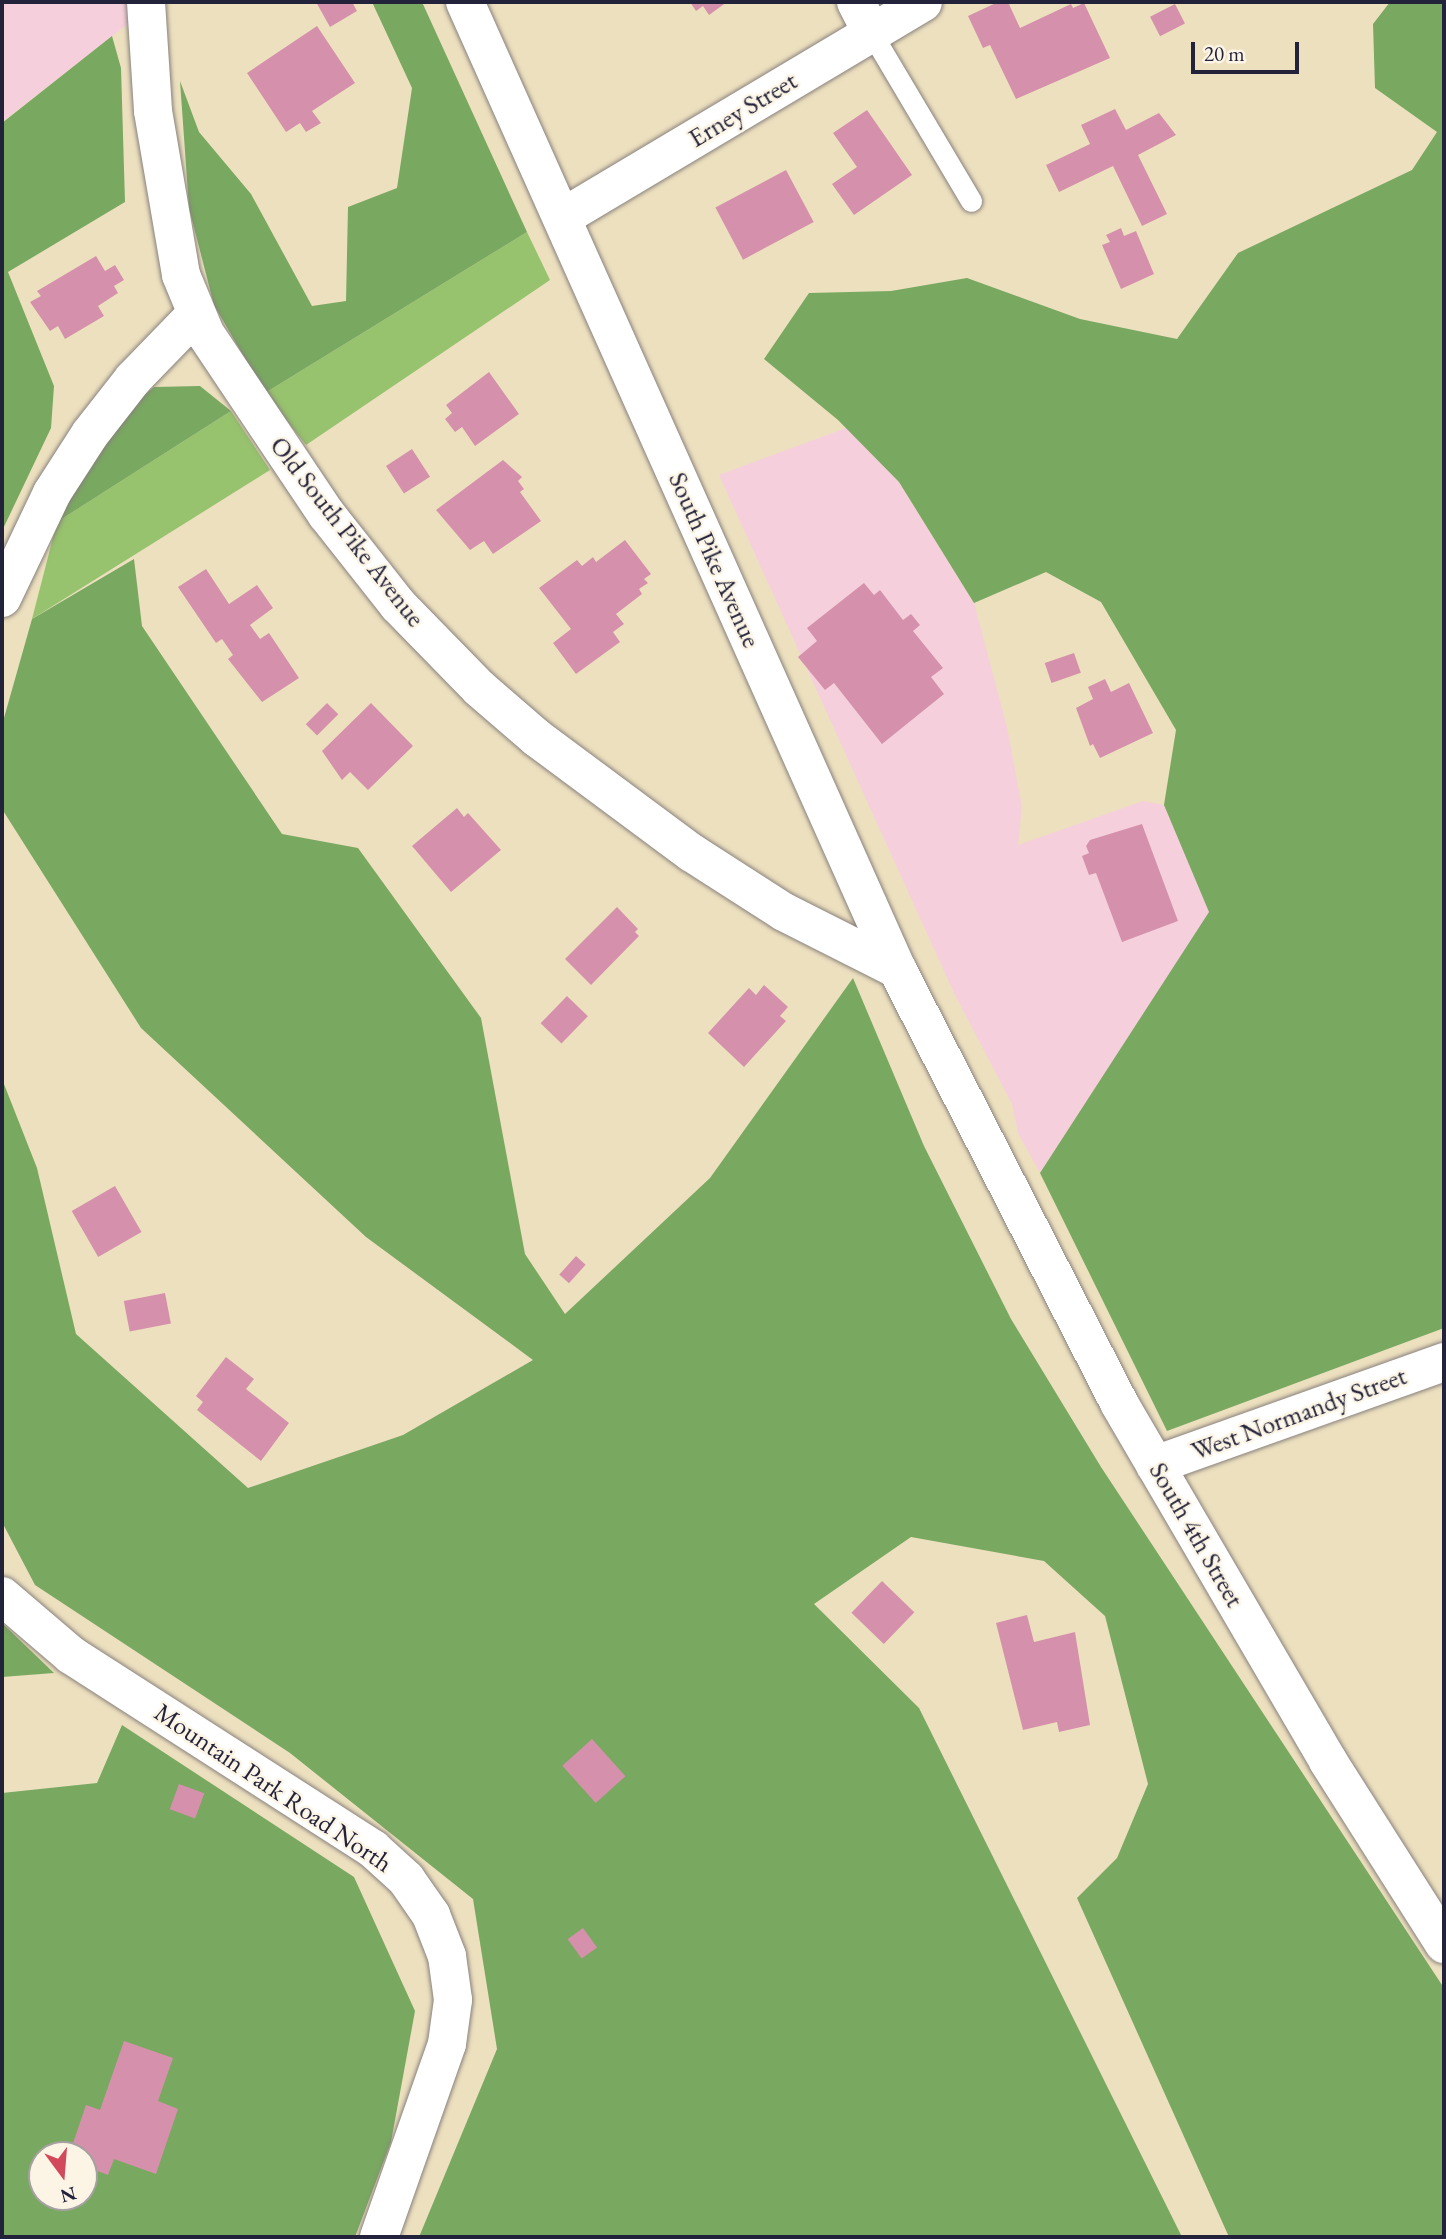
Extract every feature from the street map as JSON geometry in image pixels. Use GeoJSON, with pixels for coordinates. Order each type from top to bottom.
{"type":"FeatureCollection","features":[{"type":"Feature","properties":{"kind":"street","name":"Old South Pike Avenue"},"geometry":{"type":"LineString","coordinates":[[146,2],[153,111],[164,186],[181,275],[195,315],[327,515],[398,605],[479,688],[537,738],[692,853],[784,912],[897,969]]}},
{"type":"Feature","properties":{"kind":"street","name":"South Pike Avenue"},"geometry":{"type":"LineString","coordinates":[[465,2],[897,969],[972,1113]]}},
{"type":"Feature","properties":{"kind":"street","name":"Erney Street"},"geometry":{"type":"LineString","coordinates":[[563,217],[864,18],[923,2]]}},
{"type":"Feature","properties":{"kind":"street"},"geometry":{"type":"LineString","coordinates":[[2,598],[52,493],[90,434],[133,379],[195,315]]}},
{"type":"Feature","properties":{"kind":"street","name":"South 4th Street"},"geometry":{"type":"LineString","coordinates":[[972,1113],[1155,1465],[1328,1761],[1444,1944]]}},
{"type":"Feature","properties":{"kind":"street","name":"West Normandy Street"},"geometry":{"type":"LineString","coordinates":[[1155,1465],[1444,1362]]}},
{"type":"Feature","properties":{"kind":"street","name":"Mountain Park Road North"},"geometry":{"type":"LineString","coordinates":[[2,1595],[71,1656],[373,1849],[406,1879],[431,1915],[447,1956],[451,1989],[447,2044],[379,2237]]}},
{"type":"Feature","properties":{"kind":"street"},"geometry":{"type":"LineString","coordinates":[[1328,1761],[1444,1907]]}},
{"type":"Feature","properties":{"kind":"lane"},"geometry":{"type":"LineString","coordinates":[[864,18],[971,201]]}},
{"type":"Feature","properties":{"kind":"shaded area"},"geometry":{"type":"Polygon","coordinates":[[[2,2],[156,2],[2,122],[2,2]]]}},
{"type":"Feature","properties":{"kind":"shaded area"},"geometry":{"type":"Polygon","coordinates":[[[846,428],[899,482],[974,603],[1007,727],[1022,807],[1018,845],[1143,801],[1164,805],[1210,912],[1040,1173],[1018,1133],[1012,1104],[954,993],[719,475],[846,428]]]}},
{"type":"Feature","properties":{"kind":"green space"},"geometry":{"type":"Polygon","coordinates":[[[372,2],[422,2],[527,232],[265,393],[214,305],[189,208],[180,81],[199,132],[251,194],[312,306],[346,301],[348,207],[397,188],[412,88],[372,2]]]}},
{"type":"Feature","properties":{"kind":"green space"},"geometry":{"type":"Polygon","coordinates":[[[1390,2],[1444,2],[1444,1328],[1167,1431],[1040,1173],[1209,912],[1164,805],[1176,730],[1101,602],[1046,572],[974,603],[899,482],[838,420],[764,359],[809,293],[891,291],[967,278],[1080,319],[1177,339],[1238,253],[1412,170],[1437,132],[1375,88],[1373,24],[1390,2]]]}},
{"type":"Feature","properties":{"kind":"green space"},"geometry":{"type":"Polygon","coordinates":[[[112,36],[121,68],[125,202],[8,272],[54,386],[51,428],[2,531],[2,123],[112,36]]]}},
{"type":"Feature","properties":{"kind":"green space"},"geometry":{"type":"Polygon","coordinates":[[[527,232],[550,280],[306,445],[265,393],[527,232]]]}},
{"type":"Feature","properties":{"kind":"green space"},"geometry":{"type":"Polygon","coordinates":[[[200,386],[231,411],[57,522],[108,425],[154,387],[200,386]]]}},
{"type":"Feature","properties":{"kind":"green space"},"geometry":{"type":"Polygon","coordinates":[[[231,411],[270,470],[32,619],[57,522],[231,411]]]}},
{"type":"Feature","properties":{"kind":"green space"},"geometry":{"type":"Polygon","coordinates":[[[134,559],[142,626],[282,834],[358,848],[481,1018],[525,1254],[565,1314],[710,1178],[853,978],[924,1146],[1011,1319],[1101,1467],[1444,1988],[1444,2237],[1229,2237],[1077,1898],[1117,1858],[1148,1784],[1105,1616],[1044,1561],[911,1537],[814,1604],[919,1708],[1182,2237],[419,2237],[497,2049],[473,1899],[290,1753],[35,1585],[2,1522],[2,1079],[37,1168],[76,1334],[248,1488],[403,1435],[533,1360],[366,1237],[141,1028],[2,809],[2,725],[32,619],[134,559]]]}},
{"type":"Feature","properties":{"kind":"green space"},"geometry":{"type":"Polygon","coordinates":[[[2,1623],[54,1673],[2,1677],[2,1623]]]}},
{"type":"Feature","properties":{"kind":"green space"},"geometry":{"type":"Polygon","coordinates":[[[122,1725],[354,1877],[415,2011],[391,2142],[355,2237],[2,2237],[2,1793],[97,1783],[122,1725]]]}},
{"type":"Feature","properties":{"kind":"building"},"geometry":{"type":"Polygon","coordinates":[[[316,2],[352,2],[357,11],[330,27],[316,2]]]}},
{"type":"Feature","properties":{"kind":"building"},"geometry":{"type":"Polygon","coordinates":[[[690,2],[727,2],[709,15],[703,6],[696,11],[690,2]]]}},
{"type":"Feature","properties":{"kind":"building"},"geometry":{"type":"Polygon","coordinates":[[[998,2],[1008,2],[1020,28],[1071,4],[1073,8],[1084,3],[1110,58],[1016,99],[990,45],[983,48],[968,16],[998,2]]]}},
{"type":"Feature","properties":{"kind":"building"},"geometry":{"type":"Polygon","coordinates":[[[1175,4],[1185,24],[1160,36],[1150,17],[1175,4]]]}},
{"type":"Feature","properties":{"kind":"building"},"geometry":{"type":"Polygon","coordinates":[[[317,26],[355,83],[312,111],[321,123],[306,132],[300,123],[286,132],[247,73],[317,26]]]}},
{"type":"Feature","properties":{"kind":"building"},"geometry":{"type":"Polygon","coordinates":[[[1115,109],[1126,130],[1159,113],[1176,135],[1138,155],[1167,214],[1142,226],[1113,166],[1059,192],[1046,165],[1090,144],[1081,125],[1115,109]]]}},
{"type":"Feature","properties":{"kind":"building"},"geometry":{"type":"Polygon","coordinates":[[[867,110],[912,175],[854,215],[832,184],[857,167],[833,133],[867,110]]]}},
{"type":"Feature","properties":{"kind":"building"},"geometry":{"type":"Polygon","coordinates":[[[786,170],[814,222],[743,260],[715,208],[786,170]]]}},
{"type":"Feature","properties":{"kind":"building"},"geometry":{"type":"Polygon","coordinates":[[[1121,228],[1124,236],[1136,231],[1154,274],[1121,289],[1102,245],[1110,242],[1106,235],[1121,228]]]}},
{"type":"Feature","properties":{"kind":"building"},"geometry":{"type":"Polygon","coordinates":[[[96,256],[105,271],[115,265],[124,280],[114,286],[118,293],[98,306],[104,316],[65,339],[58,326],[50,331],[30,302],[41,296],[37,291],[96,256]]]}},
{"type":"Feature","properties":{"kind":"building"},"geometry":{"type":"Polygon","coordinates":[[[489,372],[519,414],[475,446],[462,427],[455,432],[445,419],[452,413],[446,405],[489,372]]]}},
{"type":"Feature","properties":{"kind":"building"},"geometry":{"type":"Polygon","coordinates":[[[412,449],[430,477],[404,494],[386,466],[412,449]]]}},
{"type":"Feature","properties":{"kind":"building"},"geometry":{"type":"Polygon","coordinates":[[[503,460],[522,477],[518,481],[524,489],[520,492],[541,521],[493,554],[484,541],[470,550],[436,510],[503,460]]]}},
{"type":"Feature","properties":{"kind":"building"},"geometry":{"type":"Polygon","coordinates":[[[625,540],[651,574],[644,579],[648,583],[639,589],[642,594],[616,614],[624,624],[613,632],[620,642],[576,674],[553,643],[571,629],[539,588],[577,560],[582,566],[593,557],[596,562],[625,540]]]}},
{"type":"Feature","properties":{"kind":"building"},"geometry":{"type":"Polygon","coordinates":[[[206,569],[229,604],[257,585],[273,608],[250,625],[260,639],[269,633],[299,678],[262,702],[228,659],[233,655],[222,639],[216,643],[178,587],[206,569]]]}},
{"type":"Feature","properties":{"kind":"building"},"geometry":{"type":"Polygon","coordinates":[[[864,583],[874,595],[880,590],[903,620],[911,614],[920,625],[913,631],[943,668],[931,677],[944,694],[882,744],[834,683],[825,690],[798,657],[817,641],[807,628],[864,583]]]}},
{"type":"Feature","properties":{"kind":"building"},"geometry":{"type":"Polygon","coordinates":[[[1074,653],[1081,673],[1052,683],[1045,663],[1074,653]]]}},
{"type":"Feature","properties":{"kind":"building"},"geometry":{"type":"Polygon","coordinates":[[[1105,679],[1111,692],[1129,683],[1153,733],[1100,758],[1093,744],[1090,746],[1076,708],[1093,699],[1088,687],[1105,679]]]}},
{"type":"Feature","properties":{"kind":"building"},"geometry":{"type":"Polygon","coordinates":[[[327,703],[338,714],[317,736],[306,724],[327,703]]]}},
{"type":"Feature","properties":{"kind":"building"},"geometry":{"type":"Polygon","coordinates":[[[371,703],[413,746],[368,790],[350,772],[342,780],[322,751],[371,703]]]}},
{"type":"Feature","properties":{"kind":"building"},"geometry":{"type":"Polygon","coordinates":[[[457,808],[464,817],[468,813],[501,850],[451,892],[412,846],[457,808]]]}},
{"type":"Feature","properties":{"kind":"building"},"geometry":{"type":"Polygon","coordinates":[[[1142,824],[1178,921],[1122,942],[1096,873],[1089,875],[1082,856],[1089,853],[1086,846],[1090,840],[1142,824]]]}},
{"type":"Feature","properties":{"kind":"building"},"geometry":{"type":"Polygon","coordinates":[[[617,907],[638,929],[635,932],[639,936],[591,985],[565,959],[617,907]]]}},
{"type":"Feature","properties":{"kind":"building"},"geometry":{"type":"Polygon","coordinates":[[[764,985],[788,1007],[780,1016],[786,1021],[744,1067],[708,1033],[749,988],[756,995],[764,985]]]}},
{"type":"Feature","properties":{"kind":"building"},"geometry":{"type":"Polygon","coordinates":[[[567,996],[588,1016],[561,1043],[541,1023],[567,996]]]}},
{"type":"Feature","properties":{"kind":"building"},"geometry":{"type":"Polygon","coordinates":[[[115,1186],[142,1232],[98,1257],[72,1211],[115,1186]]]}},
{"type":"Feature","properties":{"kind":"building"},"geometry":{"type":"Polygon","coordinates":[[[576,1256],[586,1265],[569,1283],[559,1275],[576,1256]]]}},
{"type":"Feature","properties":{"kind":"building"},"geometry":{"type":"Polygon","coordinates":[[[165,1293],[171,1323],[130,1331],[124,1301],[165,1293]]]}},
{"type":"Feature","properties":{"kind":"building"},"geometry":{"type":"Polygon","coordinates":[[[226,1357],[254,1379],[246,1389],[289,1423],[261,1461],[197,1410],[203,1402],[196,1396],[226,1357]]]}},
{"type":"Feature","properties":{"kind":"building"},"geometry":{"type":"Polygon","coordinates":[[[882,1581],[914,1612],[884,1644],[851,1613],[882,1581]]]}},
{"type":"Feature","properties":{"kind":"building"},"geometry":{"type":"Polygon","coordinates":[[[1027,1615],[1034,1642],[1075,1632],[1090,1725],[1059,1732],[1057,1722],[1023,1730],[996,1623],[1027,1615]]]}},
{"type":"Feature","properties":{"kind":"building"},"geometry":{"type":"Polygon","coordinates":[[[592,1739],[625,1776],[596,1803],[562,1766],[592,1739]]]}},
{"type":"Feature","properties":{"kind":"building"},"geometry":{"type":"Polygon","coordinates":[[[179,1784],[204,1793],[195,1819],[170,1809],[179,1784]]]}},
{"type":"Feature","properties":{"kind":"building"},"geometry":{"type":"Polygon","coordinates":[[[583,1928],[597,1947],[582,1959],[568,1939],[583,1928]]]}},
{"type":"Feature","properties":{"kind":"building"},"geometry":{"type":"Polygon","coordinates":[[[124,2041],[173,2058],[158,2101],[178,2109],[156,2174],[114,2159],[108,2175],[98,2171],[98,2141],[74,2141],[86,2105],[100,2110],[124,2041]]]}}]}
